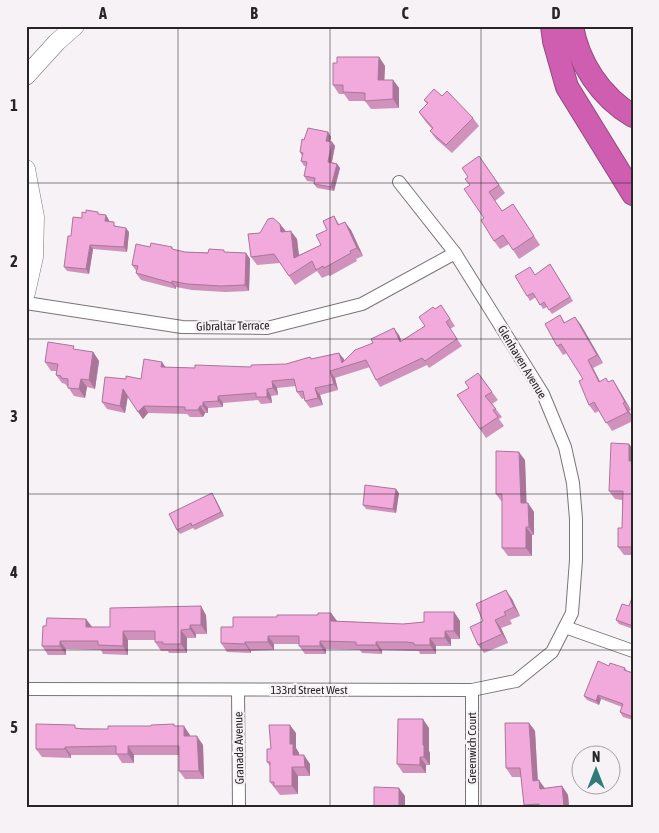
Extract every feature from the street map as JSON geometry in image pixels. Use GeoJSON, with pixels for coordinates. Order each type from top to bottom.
{"type":"FeatureCollection","features":[{"type":"Feature","properties":{"kind":"highway"},"geometry":{"type":"LineString","coordinates":[[552,26],[554,41],[567,87],[633,194]]}},
{"type":"Feature","properties":{"kind":"highway"},"geometry":{"type":"LineString","coordinates":[[572,26],[574,37],[586,68],[602,90],[622,110],[633,116]]}},
{"type":"Feature","properties":{"kind":"street"},"geometry":{"type":"LineString","coordinates":[[26,76],[57,42],[76,26]]}},
{"type":"Feature","properties":{"kind":"street"},"geometry":{"type":"LineString","coordinates":[[26,169],[35,217],[34,257],[26,293]]}},
{"type":"Feature","properties":{"kind":"street","name":"Glenhaven Avenue"},"geometry":{"type":"LineString","coordinates":[[399,182],[455,253],[543,394],[566,447],[573,483],[576,518],[576,560],[572,612],[565,627]]}},
{"type":"Feature","properties":{"kind":"street","name":"Gibraltar Terrace"},"geometry":{"type":"LineString","coordinates":[[26,303],[182,327],[267,328],[362,304],[455,253]]}},
{"type":"Feature","properties":{"kind":"street"},"geometry":{"type":"LineString","coordinates":[[565,627],[633,651]]}},
{"type":"Feature","properties":{"kind":"street","name":"133rd Street West"},"geometry":{"type":"LineString","coordinates":[[26,689],[472,690],[516,681],[552,652],[565,627]]}},
{"type":"Feature","properties":{"kind":"street","name":"Granada Avenue"},"geometry":{"type":"LineString","coordinates":[[238,690],[239,807]]}},
{"type":"Feature","properties":{"kind":"street","name":"Greenwich Court"},"geometry":{"type":"LineString","coordinates":[[472,690],[472,807]]}},
{"type":"Feature","properties":{"kind":"building"},"geometry":{"type":"Polygon","coordinates":[[[337,57],[379,57],[378,80],[393,80],[393,99],[365,101],[365,93],[343,92],[343,85],[333,85],[333,63],[337,63],[337,57]]]}},
{"type":"Feature","properties":{"kind":"building"},"geometry":{"type":"Polygon","coordinates":[[[434,89],[442,96],[447,91],[473,118],[446,145],[430,131],[433,128],[419,112],[428,103],[424,100],[434,89]]]}},
{"type":"Feature","properties":{"kind":"building"},"geometry":{"type":"Polygon","coordinates":[[[308,128],[328,132],[326,141],[332,142],[328,162],[337,164],[331,187],[314,184],[315,178],[304,176],[307,162],[301,161],[303,153],[300,152],[302,139],[304,140],[308,128]]]}},
{"type":"Feature","properties":{"kind":"building"},"geometry":{"type":"Polygon","coordinates":[[[479,156],[499,185],[489,192],[502,211],[513,204],[534,236],[513,250],[503,235],[494,241],[481,220],[484,218],[464,189],[470,185],[465,179],[468,177],[462,168],[479,156]]]}},
{"type":"Feature","properties":{"kind":"building"},"geometry":{"type":"Polygon","coordinates":[[[86,210],[106,215],[105,221],[114,222],[114,226],[126,228],[124,247],[90,245],[86,269],[64,267],[68,236],[71,236],[73,217],[82,218],[82,212],[86,213],[86,210]]]}},
{"type":"Feature","properties":{"kind":"building"},"geometry":{"type":"Polygon","coordinates":[[[334,216],[338,225],[345,222],[357,248],[324,268],[323,266],[316,270],[312,261],[289,276],[274,254],[251,257],[248,234],[260,233],[268,219],[273,218],[280,224],[281,232],[291,231],[294,258],[321,245],[316,235],[327,230],[323,221],[334,216]]]}},
{"type":"Feature","properties":{"kind":"building"},"geometry":{"type":"Polygon","coordinates":[[[151,243],[172,247],[172,249],[185,252],[208,253],[209,249],[246,253],[245,285],[221,286],[172,281],[172,283],[136,273],[138,266],[132,265],[136,244],[150,247],[151,243]]]}},
{"type":"Feature","properties":{"kind":"building"},"geometry":{"type":"Polygon","coordinates":[[[550,264],[570,297],[549,310],[544,302],[540,305],[533,293],[527,296],[515,276],[530,267],[535,275],[550,264]]]}},
{"type":"Feature","properties":{"kind":"building"},"geometry":{"type":"Polygon","coordinates":[[[441,305],[450,319],[446,322],[457,339],[425,361],[422,358],[376,380],[366,360],[330,371],[334,384],[315,388],[318,398],[305,401],[303,391],[297,392],[294,379],[272,381],[273,388],[267,389],[267,397],[256,397],[256,393],[218,396],[218,401],[203,402],[203,406],[200,406],[198,410],[185,410],[185,407],[144,406],[138,412],[123,389],[120,406],[102,402],[105,377],[126,379],[126,376],[141,379],[144,359],[162,362],[161,367],[195,368],[195,365],[251,367],[251,365],[286,364],[310,357],[311,359],[339,353],[342,363],[355,350],[373,343],[371,339],[394,328],[400,342],[425,326],[419,317],[433,307],[435,309],[441,305]]]}},
{"type":"Feature","properties":{"kind":"building"},"geometry":{"type":"Polygon","coordinates":[[[560,315],[564,323],[575,317],[597,355],[588,360],[599,382],[606,378],[608,382],[613,380],[625,402],[623,403],[628,412],[606,423],[594,402],[589,405],[579,381],[583,379],[561,344],[557,346],[545,324],[560,315]]]}},
{"type":"Feature","properties":{"kind":"building"},"geometry":{"type":"Polygon","coordinates":[[[48,342],[74,346],[73,349],[93,352],[89,380],[81,379],[79,389],[68,388],[68,379],[56,375],[58,364],[45,362],[48,342]]]}},
{"type":"Feature","properties":{"kind":"building"},"geometry":{"type":"Polygon","coordinates":[[[478,373],[492,392],[485,396],[496,409],[493,410],[498,417],[480,429],[457,395],[469,388],[465,382],[478,373]]]}},
{"type":"Feature","properties":{"kind":"building"},"geometry":{"type":"Polygon","coordinates":[[[611,443],[629,444],[629,461],[633,461],[633,547],[618,547],[618,528],[622,528],[623,491],[609,491],[611,443]]]}},
{"type":"Feature","properties":{"kind":"building"},"geometry":{"type":"Polygon","coordinates":[[[496,451],[519,452],[521,503],[528,503],[529,527],[526,527],[526,548],[502,548],[502,494],[496,494],[496,451]]]}},
{"type":"Feature","properties":{"kind":"building"},"geometry":{"type":"Polygon","coordinates":[[[365,485],[396,489],[393,509],[363,505],[365,485]]]}},
{"type":"Feature","properties":{"kind":"building"},"geometry":{"type":"Polygon","coordinates":[[[212,493],[221,512],[192,526],[191,523],[177,530],[169,514],[212,493]]]}},
{"type":"Feature","properties":{"kind":"building"},"geometry":{"type":"Polygon","coordinates":[[[506,590],[514,607],[504,612],[506,615],[495,620],[502,634],[478,645],[470,627],[483,621],[476,604],[506,590]]]}},
{"type":"Feature","properties":{"kind":"building"},"geometry":{"type":"Polygon","coordinates":[[[633,595],[633,626],[616,620],[622,604],[629,606],[633,595]]]}},
{"type":"Feature","properties":{"kind":"building"},"geometry":{"type":"Polygon","coordinates":[[[201,606],[201,625],[190,625],[190,629],[181,630],[181,644],[155,642],[155,631],[123,631],[123,646],[98,645],[98,641],[60,641],[60,646],[42,646],[43,626],[46,626],[47,618],[86,619],[86,627],[110,627],[110,608],[201,606]]]}},
{"type":"Feature","properties":{"kind":"building"},"geometry":{"type":"Polygon","coordinates":[[[424,612],[454,612],[454,631],[445,631],[445,638],[430,638],[430,645],[414,645],[414,643],[406,642],[376,642],[376,645],[356,645],[356,642],[320,641],[320,646],[299,646],[299,636],[268,636],[268,642],[245,642],[245,644],[221,643],[221,627],[233,627],[233,617],[277,617],[277,615],[318,615],[318,613],[331,613],[331,621],[403,624],[424,622],[424,612]]]}},
{"type":"Feature","properties":{"kind":"building"},"geometry":{"type":"Polygon","coordinates":[[[598,661],[609,666],[610,663],[625,668],[624,670],[633,673],[633,717],[620,712],[623,704],[598,695],[596,701],[584,696],[598,661]]]}},
{"type":"Feature","properties":{"kind":"building"},"geometry":{"type":"Polygon","coordinates":[[[398,719],[423,719],[424,757],[420,757],[420,765],[397,764],[398,719]]]}},
{"type":"Feature","properties":{"kind":"building"},"geometry":{"type":"Polygon","coordinates":[[[505,723],[529,723],[533,781],[539,780],[540,789],[562,786],[564,807],[540,807],[539,804],[524,805],[520,768],[506,768],[505,723]]]}},
{"type":"Feature","properties":{"kind":"building"},"geometry":{"type":"Polygon","coordinates":[[[36,724],[75,725],[75,728],[83,729],[108,729],[108,726],[174,724],[174,726],[184,726],[184,736],[197,736],[199,771],[179,771],[179,746],[128,746],[128,754],[116,754],[116,746],[36,749],[36,724]]]}},
{"type":"Feature","properties":{"kind":"building"},"geometry":{"type":"Polygon","coordinates":[[[269,725],[290,725],[290,744],[293,744],[293,755],[304,755],[305,767],[292,767],[292,786],[274,786],[274,782],[270,782],[270,762],[267,762],[267,749],[271,749],[269,725]]]}},
{"type":"Feature","properties":{"kind":"building"},"geometry":{"type":"Polygon","coordinates":[[[374,787],[399,788],[399,807],[374,807],[374,787]]]}}]}
